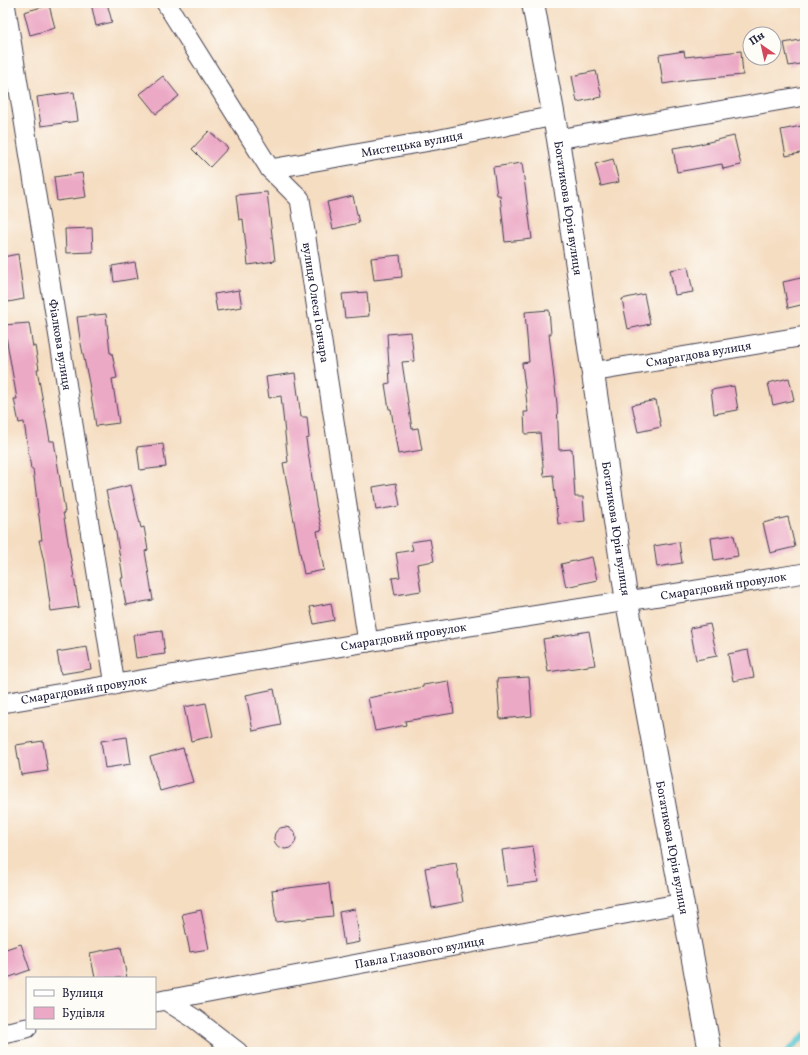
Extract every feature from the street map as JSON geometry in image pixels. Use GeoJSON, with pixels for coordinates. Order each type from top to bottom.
{"type":"FeatureCollection","features":[{"type":"Feature","properties":{"kind":"street","name":"Фіалкова вулиця"},"geometry":{"type":"LineString","coordinates":[[5,3],[115,685]]}},
{"type":"Feature","properties":{"kind":"street","name":"вулиця Олеся Гончара"},"geometry":{"type":"LineString","coordinates":[[166,3],[270,169],[300,199],[368,642]]}},
{"type":"Feature","properties":{"kind":"street","name":"Богатикова Юрія вулиця"},"geometry":{"type":"LineString","coordinates":[[533,3],[558,139],[627,602],[710,1052]]}},
{"type":"Feature","properties":{"kind":"street"},"geometry":{"type":"LineString","coordinates":[[558,139],[805,96]]}},
{"type":"Feature","properties":{"kind":"street","name":"Мистецька вулиця"},"geometry":{"type":"LineString","coordinates":[[270,169],[436,140],[554,116]]}},
{"type":"Feature","properties":{"kind":"street","name":"Смарагдова вулиця"},"geometry":{"type":"LineString","coordinates":[[592,372],[805,336]]}},
{"type":"Feature","properties":{"kind":"street","name":"Смарагдовий провулок"},"geometry":{"type":"LineString","coordinates":[[3,703],[368,642],[805,573]]}},
{"type":"Feature","properties":{"kind":"street","name":"Павла Глазового вулиця"},"geometry":{"type":"LineString","coordinates":[[160,1001],[683,903]]}},
{"type":"Feature","properties":{"kind":"street"},"geometry":{"type":"LineString","coordinates":[[160,1001],[195,1019],[238,1052]]}},
{"type":"Feature","properties":{"kind":"street"},"geometry":{"type":"LineString","coordinates":[[3,1033],[26,1028]]}},
{"type":"Feature","properties":{"kind":"building"},"geometry":{"type":"Polygon","coordinates":[[[91,3],[107,3],[112,22],[96,26],[91,3]]]}},
{"type":"Feature","properties":{"kind":"building"},"geometry":{"type":"Polygon","coordinates":[[[49,5],[55,28],[30,35],[24,12],[49,5]]]}},
{"type":"Feature","properties":{"kind":"building"},"geometry":{"type":"Polygon","coordinates":[[[805,39],[805,63],[789,66],[784,43],[805,39]]]}},
{"type":"Feature","properties":{"kind":"building"},"geometry":{"type":"Polygon","coordinates":[[[684,51],[685,57],[741,51],[743,75],[663,84],[659,55],[684,51]]]}},
{"type":"Feature","properties":{"kind":"building"},"geometry":{"type":"Polygon","coordinates":[[[596,71],[602,97],[577,102],[572,76],[596,71]]]}},
{"type":"Feature","properties":{"kind":"building"},"geometry":{"type":"Polygon","coordinates":[[[163,76],[179,96],[156,114],[140,94],[163,76]]]}},
{"type":"Feature","properties":{"kind":"building"},"geometry":{"type":"Polygon","coordinates":[[[74,92],[78,121],[41,126],[37,97],[74,92]]]}},
{"type":"Feature","properties":{"kind":"building"},"geometry":{"type":"Polygon","coordinates":[[[801,126],[805,152],[786,156],[781,130],[801,126]]]}},
{"type":"Feature","properties":{"kind":"building"},"geometry":{"type":"Polygon","coordinates":[[[209,131],[228,148],[210,167],[192,149],[209,131]]]}},
{"type":"Feature","properties":{"kind":"building"},"geometry":{"type":"Polygon","coordinates":[[[734,136],[741,165],[723,169],[722,164],[677,172],[673,148],[692,146],[734,136]]]}},
{"type":"Feature","properties":{"kind":"building"},"geometry":{"type":"Polygon","coordinates":[[[613,159],[619,182],[601,186],[595,164],[613,159]]]}},
{"type":"Feature","properties":{"kind":"building"},"geometry":{"type":"Polygon","coordinates":[[[522,163],[532,239],[505,242],[500,195],[497,195],[493,167],[522,163]]]}},
{"type":"Feature","properties":{"kind":"building"},"geometry":{"type":"Polygon","coordinates":[[[82,173],[86,197],[57,201],[54,177],[82,173]]]}},
{"type":"Feature","properties":{"kind":"building"},"geometry":{"type":"Polygon","coordinates":[[[267,192],[275,261],[248,265],[243,219],[239,220],[236,195],[267,192]]]}},
{"type":"Feature","properties":{"kind":"building"},"geometry":{"type":"Polygon","coordinates":[[[353,196],[359,223],[333,229],[327,202],[353,196]]]}},
{"type":"Feature","properties":{"kind":"building"},"geometry":{"type":"Polygon","coordinates":[[[92,228],[93,252],[66,253],[65,229],[92,228]]]}},
{"type":"Feature","properties":{"kind":"building"},"geometry":{"type":"Polygon","coordinates":[[[18,254],[24,299],[3,303],[3,257],[18,254]]]}},
{"type":"Feature","properties":{"kind":"building"},"geometry":{"type":"Polygon","coordinates":[[[400,255],[402,277],[374,280],[371,258],[400,255]]]}},
{"type":"Feature","properties":{"kind":"building"},"geometry":{"type":"Polygon","coordinates":[[[135,262],[138,278],[114,282],[112,266],[135,262]]]}},
{"type":"Feature","properties":{"kind":"building"},"geometry":{"type":"Polygon","coordinates":[[[688,267],[693,292],[675,295],[670,270],[688,267]]]}},
{"type":"Feature","properties":{"kind":"building"},"geometry":{"type":"Polygon","coordinates":[[[805,277],[805,304],[788,308],[783,282],[805,277]]]}},
{"type":"Feature","properties":{"kind":"building"},"geometry":{"type":"Polygon","coordinates":[[[239,290],[242,307],[217,311],[214,294],[239,290]]]}},
{"type":"Feature","properties":{"kind":"building"},"geometry":{"type":"Polygon","coordinates":[[[367,292],[369,316],[345,318],[342,294],[367,292]]]}},
{"type":"Feature","properties":{"kind":"building"},"geometry":{"type":"Polygon","coordinates":[[[644,294],[650,324],[628,329],[622,299],[644,294]]]}},
{"type":"Feature","properties":{"kind":"building"},"geometry":{"type":"Polygon","coordinates":[[[549,310],[551,334],[549,334],[557,404],[559,450],[572,449],[575,497],[583,497],[585,521],[558,524],[553,475],[544,476],[540,433],[525,434],[524,412],[528,412],[522,363],[529,362],[525,312],[549,310]]]}},
{"type":"Feature","properties":{"kind":"building"},"geometry":{"type":"Polygon","coordinates":[[[106,314],[110,353],[112,353],[117,378],[112,379],[119,423],[96,426],[77,317],[106,314]]]}},
{"type":"Feature","properties":{"kind":"building"},"geometry":{"type":"Polygon","coordinates":[[[29,323],[33,347],[35,346],[39,369],[37,369],[50,441],[54,441],[65,512],[63,512],[79,607],[51,611],[44,562],[39,540],[42,540],[33,469],[31,469],[24,422],[19,423],[14,399],[17,399],[4,325],[29,323]]]}},
{"type":"Feature","properties":{"kind":"building"},"geometry":{"type":"Polygon","coordinates":[[[411,332],[414,361],[402,362],[412,429],[418,428],[422,450],[398,454],[391,409],[389,409],[385,384],[390,383],[387,334],[411,332]]]}},
{"type":"Feature","properties":{"kind":"building"},"geometry":{"type":"Polygon","coordinates":[[[295,373],[301,417],[307,417],[309,438],[306,439],[316,504],[322,530],[317,531],[324,570],[304,574],[283,463],[288,462],[281,396],[269,398],[266,377],[295,373]]]}},
{"type":"Feature","properties":{"kind":"building"},"geometry":{"type":"Polygon","coordinates":[[[789,378],[794,400],[773,405],[768,383],[789,378]]]}},
{"type":"Feature","properties":{"kind":"building"},"geometry":{"type":"Polygon","coordinates":[[[734,386],[738,410],[714,414],[711,390],[734,386]]]}},
{"type":"Feature","properties":{"kind":"building"},"geometry":{"type":"Polygon","coordinates":[[[656,400],[661,427],[638,432],[632,405],[656,400]]]}},
{"type":"Feature","properties":{"kind":"building"},"geometry":{"type":"Polygon","coordinates":[[[163,444],[166,467],[140,470],[137,447],[163,444]]]}},
{"type":"Feature","properties":{"kind":"building"},"geometry":{"type":"Polygon","coordinates":[[[396,483],[400,506],[376,510],[373,487],[396,483]]]}},
{"type":"Feature","properties":{"kind":"building"},"geometry":{"type":"Polygon","coordinates":[[[131,485],[141,528],[144,527],[148,550],[145,551],[153,600],[126,605],[121,578],[123,578],[116,533],[106,491],[131,485]]]}},
{"type":"Feature","properties":{"kind":"building"},"geometry":{"type":"Polygon","coordinates":[[[788,517],[795,547],[770,553],[763,523],[788,517]]]}},
{"type":"Feature","properties":{"kind":"building"},"geometry":{"type":"Polygon","coordinates":[[[734,535],[738,556],[714,560],[711,538],[734,535]]]}},
{"type":"Feature","properties":{"kind":"building"},"geometry":{"type":"Polygon","coordinates":[[[430,539],[434,561],[417,564],[421,591],[395,595],[392,578],[400,577],[396,553],[413,550],[411,542],[430,539]]]}},
{"type":"Feature","properties":{"kind":"building"},"geometry":{"type":"Polygon","coordinates":[[[679,542],[682,563],[657,567],[654,546],[679,542]]]}},
{"type":"Feature","properties":{"kind":"building"},"geometry":{"type":"Polygon","coordinates":[[[592,557],[597,580],[566,587],[561,564],[592,557]]]}},
{"type":"Feature","properties":{"kind":"building"},"geometry":{"type":"Polygon","coordinates":[[[331,603],[334,620],[314,624],[310,607],[331,603]]]}},
{"type":"Feature","properties":{"kind":"building"},"geometry":{"type":"Polygon","coordinates":[[[710,624],[717,656],[696,660],[690,628],[710,624]]]}},
{"type":"Feature","properties":{"kind":"building"},"geometry":{"type":"Polygon","coordinates":[[[162,631],[165,654],[136,658],[133,635],[162,631]]]}},
{"type":"Feature","properties":{"kind":"building"},"geometry":{"type":"Polygon","coordinates":[[[589,631],[595,665],[548,672],[543,639],[589,631]]]}},
{"type":"Feature","properties":{"kind":"building"},"geometry":{"type":"Polygon","coordinates":[[[87,647],[91,669],[61,674],[57,652],[87,647]]]}},
{"type":"Feature","properties":{"kind":"building"},"geometry":{"type":"Polygon","coordinates":[[[748,650],[754,677],[733,681],[728,654],[748,650]]]}},
{"type":"Feature","properties":{"kind":"building"},"geometry":{"type":"Polygon","coordinates":[[[529,677],[532,716],[500,719],[497,679],[529,677]]]}},
{"type":"Feature","properties":{"kind":"building"},"geometry":{"type":"Polygon","coordinates":[[[449,681],[454,713],[405,721],[406,725],[375,731],[368,698],[423,687],[423,685],[449,681]]]}},
{"type":"Feature","properties":{"kind":"building"},"geometry":{"type":"Polygon","coordinates":[[[274,689],[281,725],[253,731],[246,695],[274,689]]]}},
{"type":"Feature","properties":{"kind":"building"},"geometry":{"type":"Polygon","coordinates":[[[206,703],[213,736],[191,741],[184,707],[206,703]]]}},
{"type":"Feature","properties":{"kind":"building"},"geometry":{"type":"Polygon","coordinates":[[[127,737],[131,764],[105,768],[101,741],[127,737]]]}},
{"type":"Feature","properties":{"kind":"building"},"geometry":{"type":"Polygon","coordinates":[[[43,741],[48,771],[21,775],[16,745],[43,741]]]}},
{"type":"Feature","properties":{"kind":"building"},"geometry":{"type":"Polygon","coordinates":[[[183,748],[193,782],[160,791],[150,757],[183,748]]]}},
{"type":"Feature","properties":{"kind":"building"},"geometry":{"type":"Polygon","coordinates":[[[285,827],[293,830],[296,838],[293,846],[285,849],[277,846],[274,838],[277,830],[285,827]]]}},
{"type":"Feature","properties":{"kind":"building"},"geometry":{"type":"Polygon","coordinates":[[[533,846],[538,882],[507,886],[502,850],[533,846]]]}},
{"type":"Feature","properties":{"kind":"building"},"geometry":{"type":"Polygon","coordinates":[[[456,863],[463,902],[432,908],[425,868],[456,863]]]}},
{"type":"Feature","properties":{"kind":"building"},"geometry":{"type":"Polygon","coordinates":[[[329,883],[333,916],[276,922],[272,890],[329,883]]]}},
{"type":"Feature","properties":{"kind":"building"},"geometry":{"type":"Polygon","coordinates":[[[355,909],[360,942],[344,945],[339,912],[355,909]]]}},
{"type":"Feature","properties":{"kind":"building"},"geometry":{"type":"Polygon","coordinates":[[[201,910],[209,949],[190,952],[182,914],[201,910]]]}},
{"type":"Feature","properties":{"kind":"building"},"geometry":{"type":"Polygon","coordinates":[[[21,944],[30,970],[7,978],[3,967],[3,950],[21,944]]]}},
{"type":"Feature","properties":{"kind":"building"},"geometry":{"type":"Polygon","coordinates":[[[121,947],[127,977],[95,977],[90,953],[121,947]]]}},
{"type":"Feature","properties":{"kind":"waterway"},"geometry":{"type":"LineString","coordinates":[[787,1052],[805,1035]]}}]}
